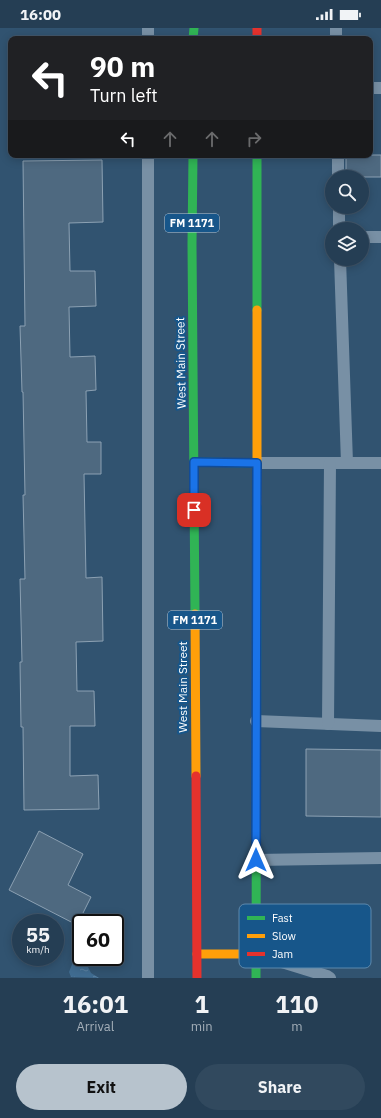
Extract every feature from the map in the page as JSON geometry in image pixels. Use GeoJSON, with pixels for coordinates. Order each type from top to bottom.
{"type":"FeatureCollection","features":[{"type":"Feature","properties":{"kind":"main road","name":"West Main Street"},"geometry":{"type":"LineString","coordinates":[[193,158],[192,252],[197,978]]}},
{"type":"Feature","properties":{"kind":"main road"},"geometry":{"type":"LineString","coordinates":[[256,904],[257,158]]}},
{"type":"Feature","properties":{"kind":"main road"},"geometry":{"type":"LineString","coordinates":[[194,462],[257,463]]}},
{"type":"Feature","properties":{"kind":"main road"},"geometry":{"type":"LineString","coordinates":[[197,954],[239,954]]}},
{"type":"Feature","properties":{"kind":"lane"},"geometry":{"type":"LineString","coordinates":[[148,158],[148,978]]}},
{"type":"Feature","properties":{"kind":"lane"},"geometry":{"type":"LineString","coordinates":[[338,158],[338,170]]}},
{"type":"Feature","properties":{"kind":"lane"},"geometry":{"type":"LineString","coordinates":[[369,237],[381,237]]}},
{"type":"Feature","properties":{"kind":"lane"},"geometry":{"type":"LineString","coordinates":[[340,266],[347,463]]}},
{"type":"Feature","properties":{"kind":"lane"},"geometry":{"type":"LineString","coordinates":[[257,463],[381,463]]}},
{"type":"Feature","properties":{"kind":"lane"},"geometry":{"type":"LineString","coordinates":[[328,724],[330,463]]}},
{"type":"Feature","properties":{"kind":"lane"},"geometry":{"type":"LineString","coordinates":[[256,721],[381,726]]}},
{"type":"Feature","properties":{"kind":"lane"},"geometry":{"type":"LineString","coordinates":[[256,860],[381,858]]}},
{"type":"Feature","properties":{"kind":"lane"},"geometry":{"type":"LineString","coordinates":[[301,968],[330,978]]}},
{"type":"Feature","properties":{"kind":"water"},"geometry":{"type":"Polygon","coordinates":[[[72,964],[72,966],[88,966],[91,973],[99,978],[71,977],[69,972],[72,964]]]}},
{"type":"Feature","properties":{"kind":"building"},"geometry":{"type":"Polygon","coordinates":[[[373,155],[381,155],[381,177],[369,177],[369,170],[346,170],[346,158],[373,158],[373,155]]]}},
{"type":"Feature","properties":{"kind":"building"},"geometry":{"type":"Polygon","coordinates":[[[102,160],[103,222],[69,223],[70,271],[95,271],[96,306],[69,307],[70,357],[95,356],[96,390],[86,391],[87,442],[101,442],[101,474],[84,474],[86,578],[102,577],[103,641],[76,642],[77,691],[94,691],[95,726],[70,726],[70,776],[98,775],[99,809],[24,810],[23,727],[21,727],[20,662],[22,662],[20,579],[25,579],[23,392],[20,326],[25,326],[23,161],[102,160]]]}},
{"type":"Feature","properties":{"kind":"building"},"geometry":{"type":"Polygon","coordinates":[[[306,749],[381,750],[381,817],[306,816],[306,749]]]}},
{"type":"Feature","properties":{"kind":"building"},"geometry":{"type":"Polygon","coordinates":[[[39,831],[83,854],[68,885],[91,897],[82,914],[72,914],[72,922],[64,918],[64,914],[56,914],[9,890],[39,831]]]}},
{"type":"Feature","properties":{"kind":"traffic: fast"},"geometry":{"type":"LineString","coordinates":[[193,36],[194,28]]}},
{"type":"Feature","properties":{"kind":"traffic: fast"},"geometry":{"type":"LineString","coordinates":[[193,158],[192,244],[195,614]]}},
{"type":"Feature","properties":{"kind":"traffic: fast"},"geometry":{"type":"LineString","coordinates":[[257,158],[257,310]]}},
{"type":"Feature","properties":{"kind":"traffic: fast"},"geometry":{"type":"LineString","coordinates":[[194,462],[257,463]]}},
{"type":"Feature","properties":{"kind":"traffic: fast"},"geometry":{"type":"LineString","coordinates":[[256,904],[257,504]]}},
{"type":"Feature","properties":{"kind":"traffic: fast"},"geometry":{"type":"LineString","coordinates":[[256,968],[256,978]]}},
{"type":"Feature","properties":{"kind":"traffic: slow"},"geometry":{"type":"LineString","coordinates":[[257,310],[257,504]]}},
{"type":"Feature","properties":{"kind":"traffic: slow"},"geometry":{"type":"LineString","coordinates":[[195,614],[196,776]]}},
{"type":"Feature","properties":{"kind":"traffic: slow"},"geometry":{"type":"LineString","coordinates":[[197,954],[239,954]]}},
{"type":"Feature","properties":{"kind":"traffic: jam"},"geometry":{"type":"LineString","coordinates":[[257,28],[257,36]]}},
{"type":"Feature","properties":{"kind":"traffic: jam"},"geometry":{"type":"LineString","coordinates":[[196,776],[197,978]]}},
{"type":"Feature","properties":{"kind":"route"},"geometry":{"type":"LineString","coordinates":[[194,510],[194,462],[257,463],[256,860]]}}]}
